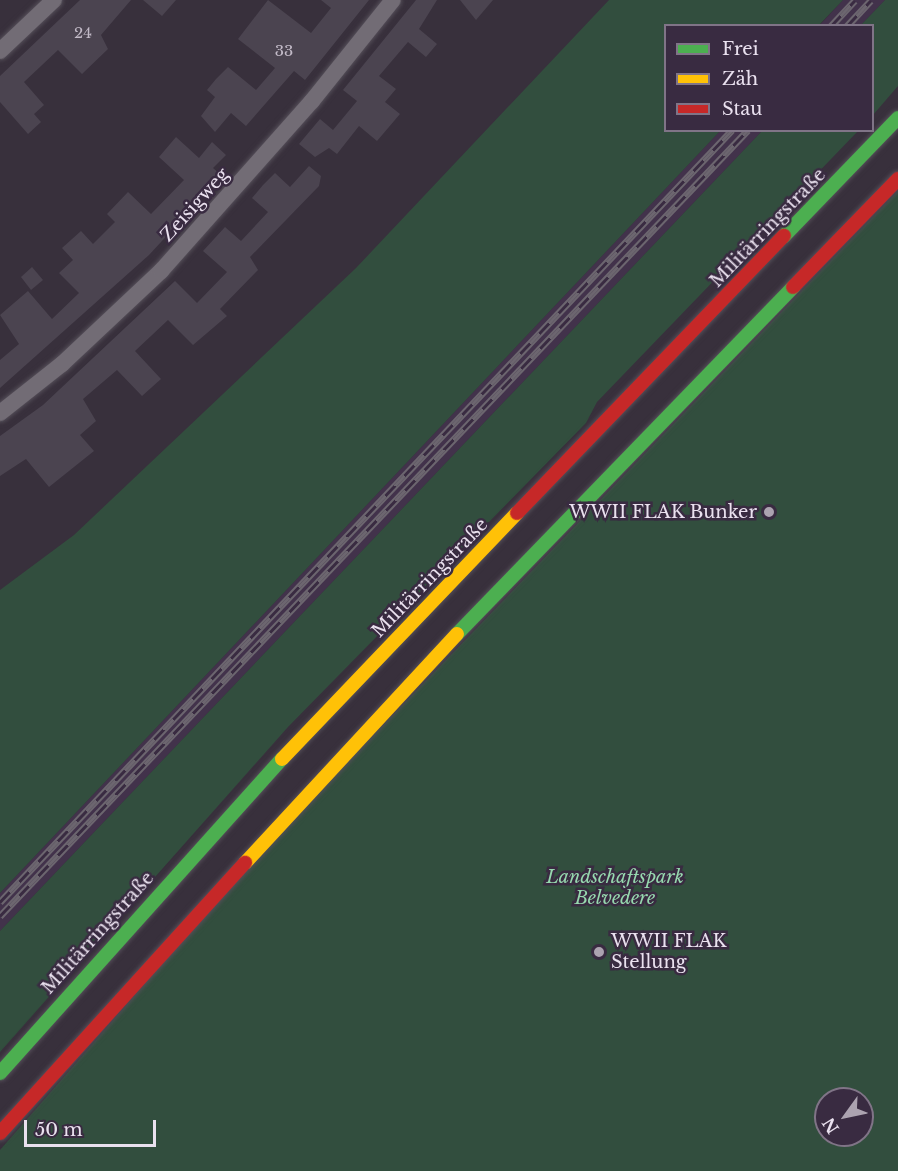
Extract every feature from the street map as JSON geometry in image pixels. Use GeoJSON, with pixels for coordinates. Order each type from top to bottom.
{"type":"FeatureCollection","features":[{"type":"Feature","properties":{"kind":"highway","name":"Militärringstraße"},"geometry":{"type":"LineString","coordinates":[[0,1073],[111,943],[338,698],[897,119]]}},
{"type":"Feature","properties":{"kind":"highway"},"geometry":{"type":"LineString","coordinates":[[0,1133],[373,721],[898,179]]}},
{"type":"Feature","properties":{"kind":"street"},"geometry":{"type":"LineString","coordinates":[[0,51],[54,0]]}},
{"type":"Feature","properties":{"kind":"street","name":"Zeisigweg"},"geometry":{"type":"LineString","coordinates":[[0,412],[62,364],[161,271],[312,101],[393,0]]}},
{"type":"Feature","properties":{"kind":"shaded area"},"geometry":{"type":"Polygon","coordinates":[[[843,0],[885,0],[862,24],[821,24],[843,0]]]}},
{"type":"Feature","properties":{"kind":"shaded area"},"geometry":{"type":"Polygon","coordinates":[[[719,132],[761,132],[0,931],[0,893],[719,132]]]}},
{"type":"Feature","properties":{"kind":"green space"},"geometry":{"type":"Polygon","coordinates":[[[609,0],[843,0],[820,24],[664,24],[664,132],[719,132],[0,893],[0,590],[74,535],[356,268],[609,0]]]}},
{"type":"Feature","properties":{"kind":"green space"},"geometry":{"type":"Polygon","coordinates":[[[885,0],[898,0],[898,86],[874,114],[874,24],[862,24],[885,0]]]}},
{"type":"Feature","properties":{"kind":"green space"},"geometry":{"type":"Polygon","coordinates":[[[761,132],[857,132],[597,402],[586,423],[288,727],[0,1052],[0,931],[761,132]]]}},
{"type":"Feature","properties":{"kind":"green space","name":"Landschaftspark Belvedere"},"geometry":{"type":"Polygon","coordinates":[[[898,191],[898,1171],[0,1171],[0,1150],[255,858],[898,191]]]}},
{"type":"Feature","properties":{"kind":"building"},"geometry":{"type":"Polygon","coordinates":[[[80,0],[131,0],[101,35],[108,49],[82,74],[58,50],[24,82],[44,105],[34,114],[41,122],[28,134],[0,102],[0,76],[80,0]]]}},
{"type":"Feature","properties":{"kind":"building"},"geometry":{"type":"Polygon","coordinates":[[[143,0],[176,0],[162,16],[143,0]]]}},
{"type":"Feature","properties":{"kind":"building"},"geometry":{"type":"Polygon","coordinates":[[[268,0],[311,33],[331,8],[321,0],[369,0],[305,80],[294,71],[246,126],[231,113],[215,132],[201,116],[215,97],[207,90],[216,79],[228,67],[256,90],[275,68],[238,39],[268,0]]]}},
{"type":"Feature","properties":{"kind":"building"},"geometry":{"type":"Polygon","coordinates":[[[416,0],[437,0],[419,29],[437,44],[426,57],[408,42],[379,76],[396,89],[385,102],[400,114],[377,141],[359,126],[337,154],[329,148],[315,157],[299,144],[320,119],[333,130],[357,101],[343,90],[416,0]]]}},
{"type":"Feature","properties":{"kind":"building"},"geometry":{"type":"Polygon","coordinates":[[[460,0],[493,0],[476,20],[460,0]]]}},
{"type":"Feature","properties":{"kind":"building"},"geometry":{"type":"Polygon","coordinates":[[[176,137],[199,158],[212,142],[226,155],[213,168],[222,176],[149,255],[0,388],[0,360],[19,344],[0,315],[28,291],[52,319],[79,293],[59,273],[73,260],[62,248],[81,231],[93,244],[115,222],[107,214],[128,192],[151,214],[184,180],[159,157],[176,137]]]}},
{"type":"Feature","properties":{"kind":"building"},"geometry":{"type":"Polygon","coordinates":[[[309,166],[321,176],[319,186],[250,257],[258,270],[220,309],[227,316],[193,345],[168,320],[135,351],[161,379],[142,396],[117,370],[83,399],[96,421],[80,435],[94,451],[49,487],[26,459],[0,476],[0,436],[43,405],[175,281],[197,303],[227,272],[203,251],[225,227],[241,241],[268,212],[252,198],[263,185],[275,173],[290,187],[309,166]]]}},
{"type":"Feature","properties":{"kind":"building"},"geometry":{"type":"Polygon","coordinates":[[[32,267],[43,280],[31,290],[21,277],[32,267]]]}},
{"type":"Feature","properties":{"kind":"railway"},"geometry":{"type":"LineString","coordinates":[[833,24],[855,0]]}},
{"type":"Feature","properties":{"kind":"railway"},"geometry":{"type":"LineString","coordinates":[[849,24],[871,0]]}},
{"type":"Feature","properties":{"kind":"railway"},"geometry":{"type":"LineString","coordinates":[[0,902],[730,132]]}},
{"type":"Feature","properties":{"kind":"railway"},"geometry":{"type":"LineString","coordinates":[[0,916],[746,132]]}},
{"type":"Feature","properties":{"kind":"traffic: fast"},"geometry":{"type":"LineString","coordinates":[[784,236],[898,118]]}},
{"type":"Feature","properties":{"kind":"traffic: fast"},"geometry":{"type":"LineString","coordinates":[[457,634],[793,287]]}},
{"type":"Feature","properties":{"kind":"traffic: fast"},"geometry":{"type":"LineString","coordinates":[[0,1073],[282,759]]}},
{"type":"Feature","properties":{"kind":"traffic: slow"},"geometry":{"type":"LineString","coordinates":[[282,759],[517,513]]}},
{"type":"Feature","properties":{"kind":"traffic: slow"},"geometry":{"type":"LineString","coordinates":[[245,863],[457,634]]}},
{"type":"Feature","properties":{"kind":"traffic: jam"},"geometry":{"type":"LineString","coordinates":[[793,287],[898,179]]}},
{"type":"Feature","properties":{"kind":"traffic: jam"},"geometry":{"type":"LineString","coordinates":[[517,513],[784,236]]}},
{"type":"Feature","properties":{"kind":"traffic: jam"},"geometry":{"type":"LineString","coordinates":[[0,1133],[245,863]]}},
{"type":"Feature","properties":{"kind":"place","name":"WWII FLAK Bunker"},"geometry":{"type":"Point","coordinates":[769,512]}},
{"type":"Feature","properties":{"kind":"place","name":"WWII FLAK Stellung"},"geometry":{"type":"Point","coordinates":[599,952]}}]}
